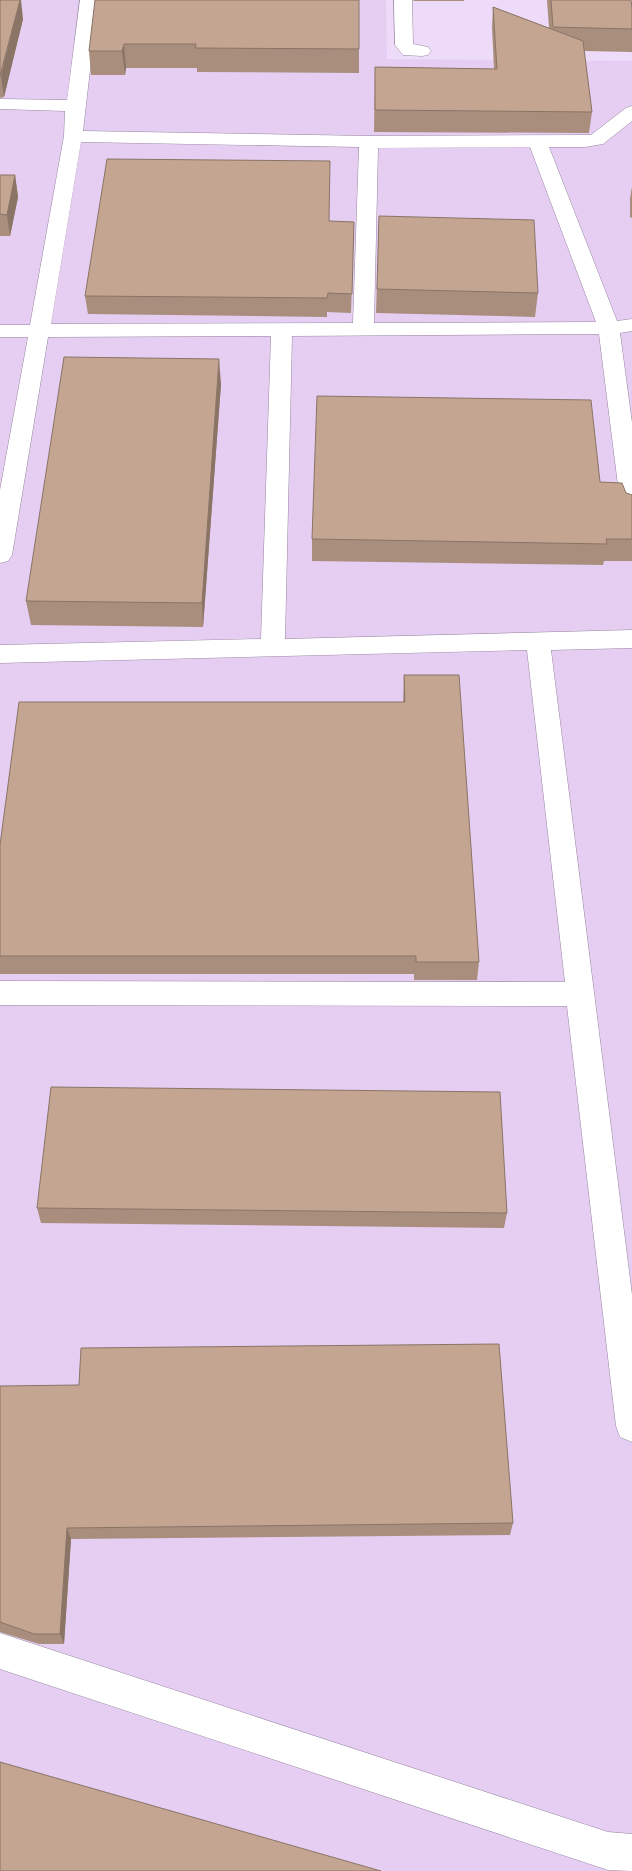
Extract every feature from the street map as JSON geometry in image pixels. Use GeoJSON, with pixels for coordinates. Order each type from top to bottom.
{"type":"FeatureCollection","features":[{"type":"Feature","properties":{"kind":"lane"},"geometry":{"type":"LineString","coordinates":[[0,555],[72,136],[89,0]]}},
{"type":"Feature","properties":{"kind":"lane"},"geometry":{"type":"LineString","coordinates":[[403,0],[404,45],[408,51],[422,51]]}},
{"type":"Feature","properties":{"kind":"lane"},"geometry":{"type":"LineString","coordinates":[[0,104],[75,106]]}},
{"type":"Feature","properties":{"kind":"lane"},"geometry":{"type":"LineString","coordinates":[[72,136],[369,142],[596,140],[632,112]]}},
{"type":"Feature","properties":{"kind":"lane"},"geometry":{"type":"LineString","coordinates":[[363,329],[369,142]]}},
{"type":"Feature","properties":{"kind":"lane"},"geometry":{"type":"LineString","coordinates":[[538,142],[609,328],[632,509]]}},
{"type":"Feature","properties":{"kind":"lane"},"geometry":{"type":"LineString","coordinates":[[0,331],[609,328],[632,325]]}},
{"type":"Feature","properties":{"kind":"lane"},"geometry":{"type":"LineString","coordinates":[[273,648],[282,329]]}},
{"type":"Feature","properties":{"kind":"lane"},"geometry":{"type":"LineString","coordinates":[[0,654],[538,643],[632,639]]}},
{"type":"Feature","properties":{"kind":"lane"},"geometry":{"type":"LineString","coordinates":[[538,643],[632,1426]]}},
{"type":"Feature","properties":{"kind":"lane"},"geometry":{"type":"LineString","coordinates":[[0,993],[580,994]]}},
{"type":"Feature","properties":{"kind":"lane"},"geometry":{"type":"LineString","coordinates":[[0,1651],[608,1851],[632,1853]]}},
{"type":"Feature","properties":{"kind":"shaded area"},"geometry":{"type":"Polygon","coordinates":[[[0,0],[386,0],[387,59],[632,61],[632,1871],[0,1871],[0,0]]]}},
{"type":"Feature","properties":{"kind":"building"},"geometry":{"type":"Polygon","coordinates":[[[0,0],[20,0],[0,76],[0,0]]]}},
{"type":"Feature","properties":{"kind":"building"},"geometry":{"type":"Polygon","coordinates":[[[95,0],[359,0],[359,49],[195,48],[196,44],[124,44],[122,51],[89,51],[95,0]]]}},
{"type":"Feature","properties":{"kind":"building"},"geometry":{"type":"Polygon","coordinates":[[[551,0],[631,0],[632,29],[553,27],[551,0]]]}},
{"type":"Feature","properties":{"kind":"building"},"geometry":{"type":"Polygon","coordinates":[[[493,7],[583,41],[592,112],[375,110],[375,67],[497,69],[493,7]]]}},
{"type":"Feature","properties":{"kind":"building"},"geometry":{"type":"Polygon","coordinates":[[[107,159],[330,161],[329,221],[354,222],[352,294],[328,293],[327,298],[85,296],[107,159]]]}},
{"type":"Feature","properties":{"kind":"building"},"geometry":{"type":"Polygon","coordinates":[[[0,175],[15,175],[7,215],[0,214],[0,175]]]}},
{"type":"Feature","properties":{"kind":"building"},"geometry":{"type":"Polygon","coordinates":[[[379,216],[534,220],[538,293],[377,289],[379,216]]]}},
{"type":"Feature","properties":{"kind":"building"},"geometry":{"type":"Polygon","coordinates":[[[64,357],[219,359],[202,603],[26,601],[64,357]]]}},
{"type":"Feature","properties":{"kind":"building"},"geometry":{"type":"Polygon","coordinates":[[[317,396],[591,400],[600,482],[622,483],[626,493],[632,495],[632,539],[606,539],[607,544],[312,539],[317,396]]]}},
{"type":"Feature","properties":{"kind":"building"},"geometry":{"type":"Polygon","coordinates":[[[404,675],[459,675],[479,962],[416,962],[416,956],[0,956],[0,845],[19,702],[405,702],[404,675]]]}},
{"type":"Feature","properties":{"kind":"building"},"geometry":{"type":"Polygon","coordinates":[[[51,1087],[500,1092],[507,1213],[37,1208],[51,1087]]]}},
{"type":"Feature","properties":{"kind":"building"},"geometry":{"type":"Polygon","coordinates":[[[499,1344],[513,1523],[67,1528],[60,1634],[34,1634],[0,1622],[0,1386],[79,1385],[81,1348],[499,1344]]]}},
{"type":"Feature","properties":{"kind":"building"},"geometry":{"type":"Polygon","coordinates":[[[0,1762],[381,1871],[0,1871],[0,1762]]]}}]}
